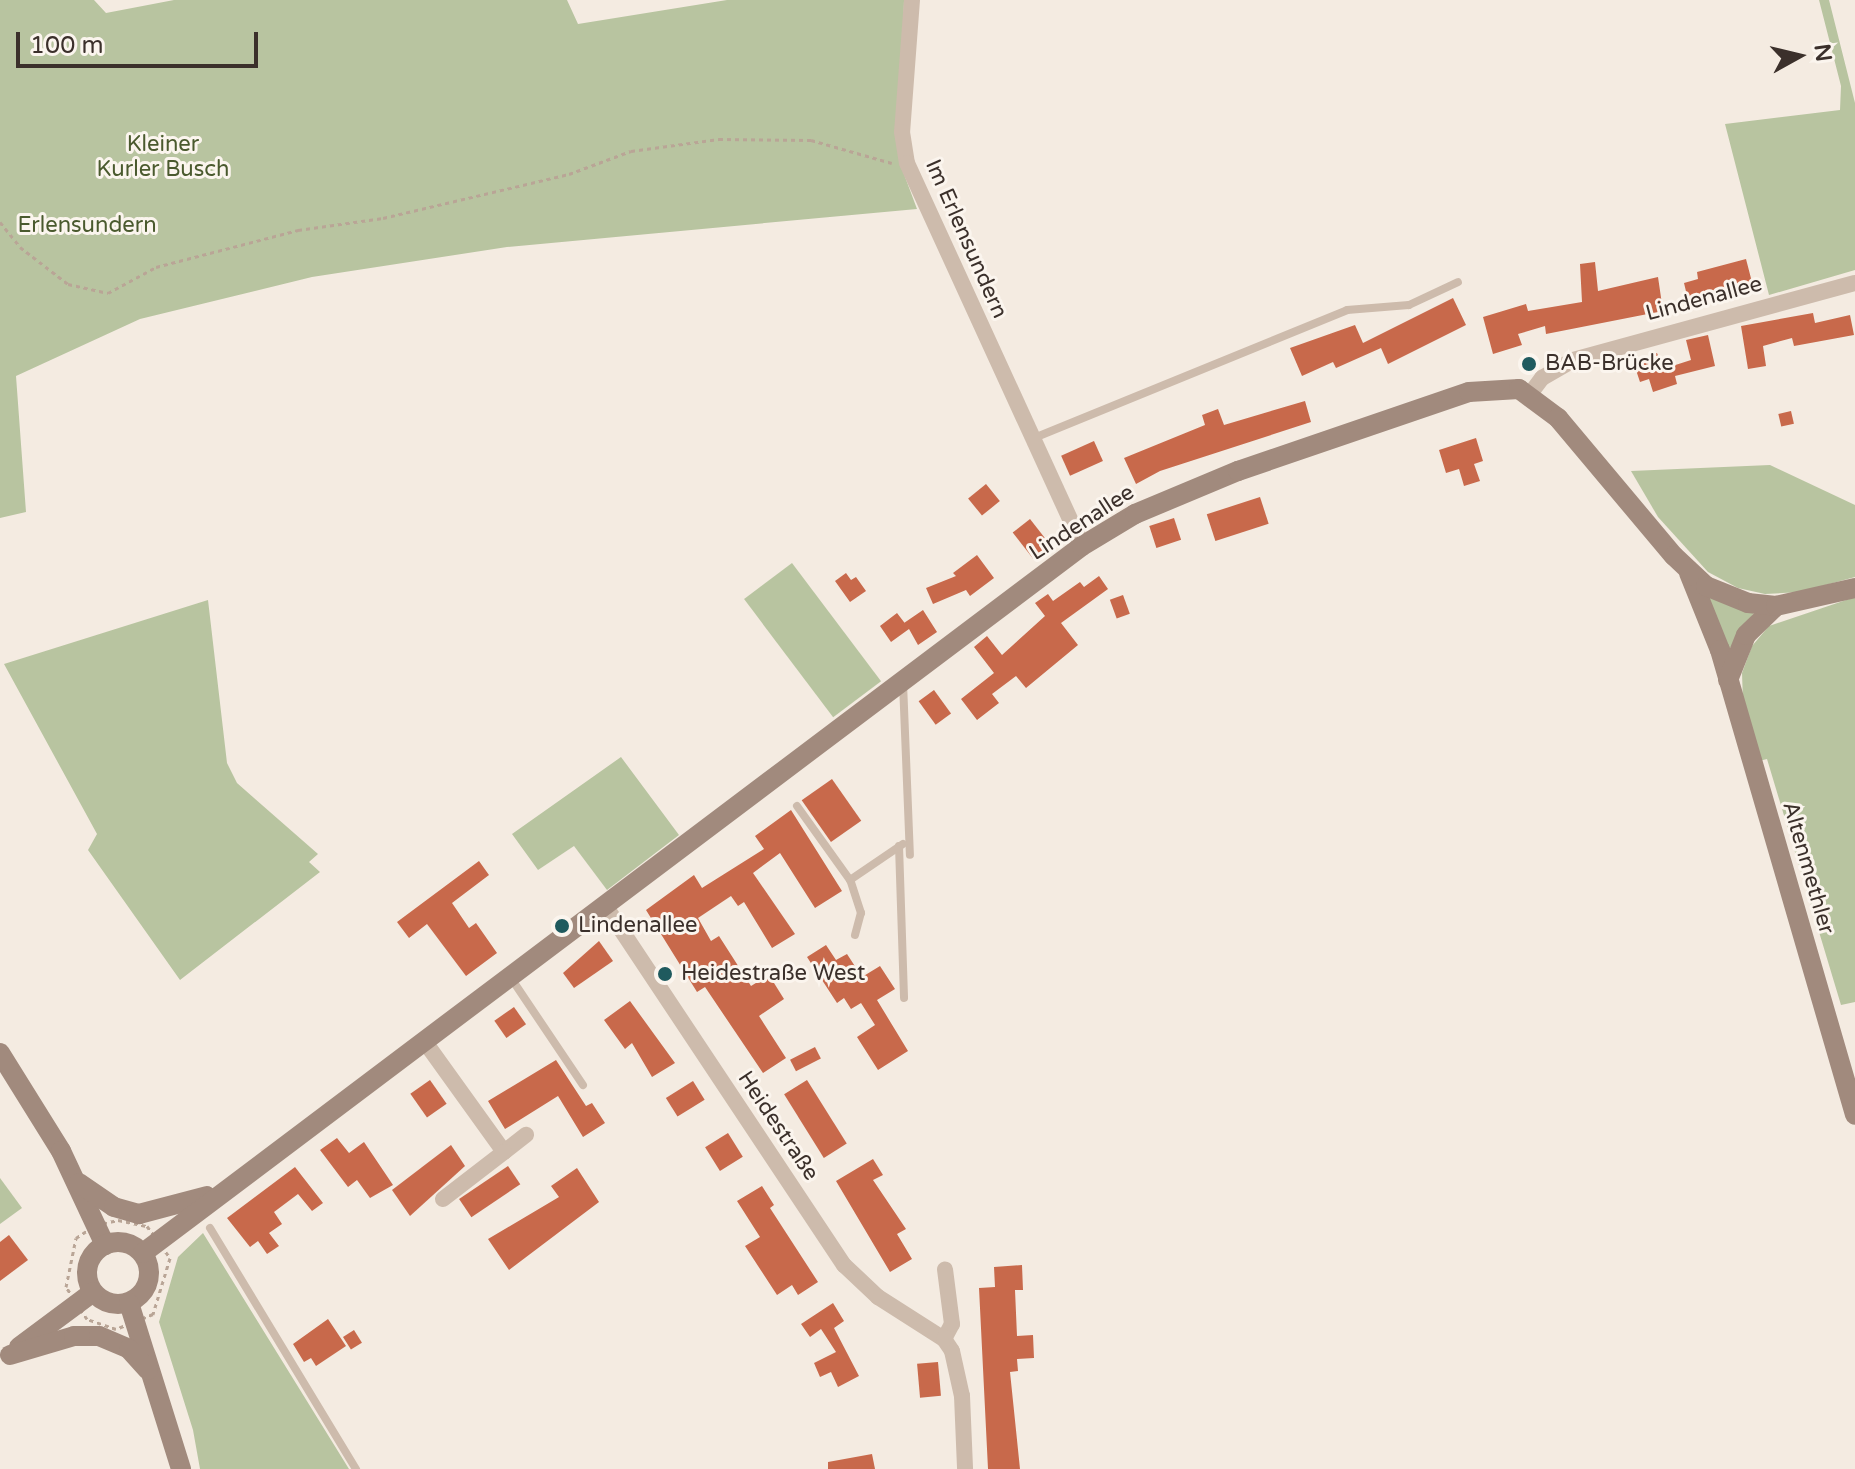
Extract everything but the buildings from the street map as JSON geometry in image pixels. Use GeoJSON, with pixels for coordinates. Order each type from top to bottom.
{"type":"FeatureCollection","features":[{"type":"Feature","properties":{"kind":"main road","name":"Lindenallee"},"geometry":{"type":"LineString","coordinates":[[151,1247],[218,1193],[606,907],[1082,546],[1161,501],[1469,392],[1504,386],[1530,394]]}},
{"type":"Feature","properties":{"kind":"main road"},"geometry":{"type":"LineString","coordinates":[[1530,394],[1558,418],[1689,573],[1726,597],[1776,606],[1855,588]]}},
{"type":"Feature","properties":{"kind":"main road","name":"Altenmethler"},"geometry":{"type":"LineString","coordinates":[[1689,573],[1728,680],[1855,1115]]}},
{"type":"Feature","properties":{"kind":"main road"},"geometry":{"type":"LineString","coordinates":[[1728,680],[1746,635],[1776,606]]}},
{"type":"Feature","properties":{"kind":"main road"},"geometry":{"type":"LineString","coordinates":[[0,1053],[75,1180],[105,1245]]}},
{"type":"Feature","properties":{"kind":"main road","name":"Lindenallee"},"geometry":{"type":"LineString","coordinates":[[75,1180],[102,1200],[139,1214],[218,1193]]}},
{"type":"Feature","properties":{"kind":"main road"},"geometry":{"type":"LineString","coordinates":[[5,1358],[84,1298],[87,1271],[105,1245],[125,1243],[151,1247],[149,1282],[129,1303],[109,1304],[84,1298]]}},
{"type":"Feature","properties":{"kind":"main road"},"geometry":{"type":"LineString","coordinates":[[129,1303],[181,1469]]}},
{"type":"Feature","properties":{"kind":"main road"},"geometry":{"type":"LineString","coordinates":[[5,1358],[74,1336],[99,1336],[129,1349],[154,1376]]}},
{"type":"Feature","properties":{"kind":"street","name":"Im Erlensundern"},"geometry":{"type":"LineString","coordinates":[[912,0],[902,118],[907,163],[1082,546]]}},
{"type":"Feature","properties":{"kind":"street","name":"Lindenallee"},"geometry":{"type":"LineString","coordinates":[[1530,394],[1542,378],[1573,360],[1855,283]]}},
{"type":"Feature","properties":{"kind":"street","name":"Heidestraße"},"geometry":{"type":"LineString","coordinates":[[606,907],[844,1265],[878,1297],[944,1339]]}},
{"type":"Feature","properties":{"kind":"street"},"geometry":{"type":"LineString","coordinates":[[425,1042],[504,1152]]}},
{"type":"Feature","properties":{"kind":"street"},"geometry":{"type":"LineString","coordinates":[[443,1199],[526,1135]]}},
{"type":"Feature","properties":{"kind":"street"},"geometry":{"type":"LineString","coordinates":[[945,1269],[952,1324],[944,1339],[958,1371],[965,1469]]}},
{"type":"Feature","properties":{"kind":"lane"},"geometry":{"type":"LineString","coordinates":[[1033,439],[1347,310],[1409,305],[1458,282]]}},
{"type":"Feature","properties":{"kind":"lane"},"geometry":{"type":"LineString","coordinates":[[903,682],[910,855]]}},
{"type":"Feature","properties":{"kind":"lane"},"geometry":{"type":"LineString","coordinates":[[797,806],[850,880],[861,913],[855,935]]}},
{"type":"Feature","properties":{"kind":"lane"},"geometry":{"type":"LineString","coordinates":[[850,880],[910,839]]}},
{"type":"Feature","properties":{"kind":"lane"},"geometry":{"type":"LineString","coordinates":[[899,846],[904,998]]}},
{"type":"Feature","properties":{"kind":"lane"},"geometry":{"type":"LineString","coordinates":[[511,978],[583,1085]]}},
{"type":"Feature","properties":{"kind":"lane"},"geometry":{"type":"LineString","coordinates":[[210,1228],[356,1469]]}},
{"type":"Feature","properties":{"kind":"path"},"geometry":{"type":"LineString","coordinates":[[0,222],[20,247],[68,284],[108,293],[156,267],[298,230],[383,218],[569,174],[631,151],[719,139],[811,140],[907,163]]}},
{"type":"Feature","properties":{"kind":"path"},"geometry":{"type":"LineString","coordinates":[[118,1220],[147,1226],[151,1247],[170,1258],[153,1314],[136,1324],[116,1329],[87,1319],[84,1298],[66,1287],[76,1238],[95,1225],[118,1220]]}},
{"type":"Feature","properties":{"kind":"green space","name":"Kleiner Kurler Busch"},"geometry":{"type":"Polygon","coordinates":[[[0,0],[94,0],[106,13],[174,0],[567,0],[578,24],[727,0],[904,0],[901,166],[917,209],[507,247],[312,277],[140,319],[16,376],[26,512],[0,518],[0,0]]]}},
{"type":"Feature","properties":{"kind":"green space"},"geometry":{"type":"Polygon","coordinates":[[[1819,0],[1829,0],[1855,103],[1855,270],[1769,295],[1725,124],[1840,110],[1841,86],[1819,0]]]}},
{"type":"Feature","properties":{"kind":"green space"},"geometry":{"type":"Polygon","coordinates":[[[1770,465],[1855,505],[1855,577],[1800,592],[1765,594],[1738,588],[1708,572],[1658,517],[1631,471],[1770,465]]]}},
{"type":"Feature","properties":{"kind":"green space"},"geometry":{"type":"Polygon","coordinates":[[[792,563],[881,681],[833,717],[744,599],[792,563]]]}},
{"type":"Feature","properties":{"kind":"green space"},"geometry":{"type":"Polygon","coordinates":[[[1705,596],[1754,613],[1728,651],[1705,596]]]}},
{"type":"Feature","properties":{"kind":"green space"},"geometry":{"type":"Polygon","coordinates":[[[1855,597],[1855,1002],[1841,1005],[1767,759],[1759,761],[1743,702],[1742,673],[1752,646],[1769,626],[1855,597]]]}},
{"type":"Feature","properties":{"kind":"green space"},"geometry":{"type":"Polygon","coordinates":[[[208,600],[227,763],[237,783],[318,854],[309,862],[320,872],[180,980],[88,850],[97,834],[4,664],[208,600]]]}},
{"type":"Feature","properties":{"kind":"green space"},"geometry":{"type":"Polygon","coordinates":[[[621,757],[679,835],[607,890],[574,846],[538,870],[512,834],[621,757]]]}},
{"type":"Feature","properties":{"kind":"green space"},"geometry":{"type":"Polygon","coordinates":[[[0,1178],[22,1208],[0,1224],[0,1178]]]}},
{"type":"Feature","properties":{"kind":"green space"},"geometry":{"type":"Polygon","coordinates":[[[203,1233],[349,1469],[200,1469],[193,1430],[159,1322],[178,1257],[203,1233]]]}},
{"type":"Feature","properties":{"kind":"place","name":"BAB-Brücke"},"geometry":{"type":"Point","coordinates":[1529,364]}},
{"type":"Feature","properties":{"kind":"place","name":"Lindenallee"},"geometry":{"type":"Point","coordinates":[562,926]}},
{"type":"Feature","properties":{"kind":"place","name":"Heidestraße West"},"geometry":{"type":"Point","coordinates":[665,974]}},
{"type":"Feature","properties":{"kind":"park label","name":"Erlensundern"},"geometry":{"type":"Point","coordinates":[87,226]}}]}
